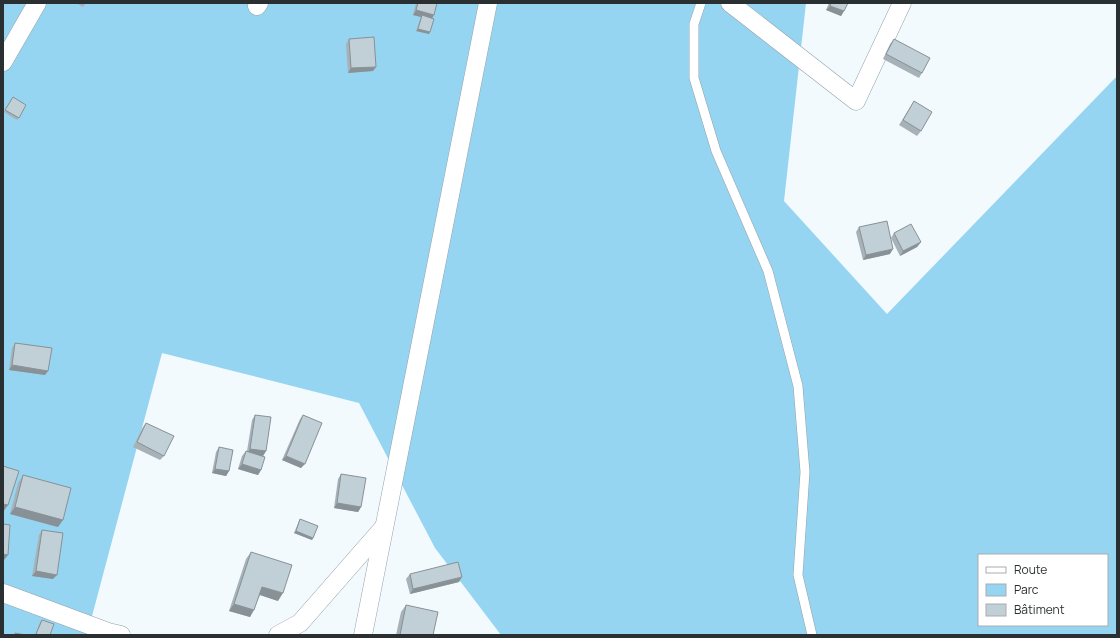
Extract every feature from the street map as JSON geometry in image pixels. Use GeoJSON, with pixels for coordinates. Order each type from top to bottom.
{"type":"FeatureCollection","features":[{"type":"Feature","properties":{"kind":"street"},"geometry":{"type":"LineString","coordinates":[[3,62],[37,3]]}},
{"type":"Feature","properties":{"kind":"street"},"geometry":{"type":"LineString","coordinates":[[363,635],[488,3]]}},
{"type":"Feature","properties":{"kind":"street"},"geometry":{"type":"LineString","coordinates":[[730,3],[856,101],[902,3]]}},
{"type":"Feature","properties":{"kind":"street"},"geometry":{"type":"LineString","coordinates":[[278,635],[300,623],[385,526]]}},
{"type":"Feature","properties":{"kind":"street"},"geometry":{"type":"LineString","coordinates":[[3,593],[108,632],[121,635]]}},
{"type":"Feature","properties":{"kind":"lane"},"geometry":{"type":"LineString","coordinates":[[701,3],[694,24],[694,78],[716,151],[768,271],[798,386],[805,472],[798,575],[812,635]]}},
{"type":"Feature","properties":{"kind":"green space"},"geometry":{"type":"Polygon","coordinates":[[[3,3],[806,3],[784,201],[887,314],[1117,76],[1117,635],[501,635],[435,548],[359,403],[162,353],[87,635],[3,635],[3,3]]]}},
{"type":"Feature","properties":{"kind":"building"},"geometry":{"type":"Polygon","coordinates":[[[418,3],[437,3],[434,15],[416,10],[418,3]]]}},
{"type":"Feature","properties":{"kind":"building"},"geometry":{"type":"Polygon","coordinates":[[[831,3],[848,3],[844,11],[830,6],[831,3]]]}},
{"type":"Feature","properties":{"kind":"building"},"geometry":{"type":"Polygon","coordinates":[[[422,15],[434,19],[430,32],[418,29],[422,15]]]}},
{"type":"Feature","properties":{"kind":"building"},"geometry":{"type":"Polygon","coordinates":[[[374,37],[376,67],[351,68],[349,39],[374,37]]]}},
{"type":"Feature","properties":{"kind":"building"},"geometry":{"type":"Polygon","coordinates":[[[894,39],[930,58],[922,73],[886,54],[894,39]]]}},
{"type":"Feature","properties":{"kind":"building"},"geometry":{"type":"Polygon","coordinates":[[[13,97],[26,105],[19,118],[5,110],[13,97]]]}},
{"type":"Feature","properties":{"kind":"building"},"geometry":{"type":"Polygon","coordinates":[[[914,101],[932,112],[921,131],[903,120],[914,101]]]}},
{"type":"Feature","properties":{"kind":"building"},"geometry":{"type":"Polygon","coordinates":[[[887,221],[893,249],[866,255],[859,227],[887,221]]]}},
{"type":"Feature","properties":{"kind":"building"},"geometry":{"type":"Polygon","coordinates":[[[911,224],[921,242],[903,251],[894,233],[911,224]]]}},
{"type":"Feature","properties":{"kind":"building"},"geometry":{"type":"Polygon","coordinates":[[[15,343],[52,348],[48,371],[12,365],[15,343]]]}},
{"type":"Feature","properties":{"kind":"building"},"geometry":{"type":"Polygon","coordinates":[[[255,415],[271,417],[266,451],[250,449],[255,415]]]}},
{"type":"Feature","properties":{"kind":"building"},"geometry":{"type":"Polygon","coordinates":[[[303,415],[322,423],[305,464],[286,456],[303,415]]]}},
{"type":"Feature","properties":{"kind":"building"},"geometry":{"type":"Polygon","coordinates":[[[146,423],[174,436],[164,456],[137,442],[146,423]]]}},
{"type":"Feature","properties":{"kind":"building"},"geometry":{"type":"Polygon","coordinates":[[[219,447],[233,450],[229,471],[215,469],[219,447]]]}},
{"type":"Feature","properties":{"kind":"building"},"geometry":{"type":"Polygon","coordinates":[[[246,451],[265,457],[261,470],[242,464],[246,451]]]}},
{"type":"Feature","properties":{"kind":"building"},"geometry":{"type":"Polygon","coordinates":[[[3,466],[19,471],[8,505],[3,504],[3,466]]]}},
{"type":"Feature","properties":{"kind":"building"},"geometry":{"type":"Polygon","coordinates":[[[341,474],[366,478],[361,507],[337,503],[341,474]]]}},
{"type":"Feature","properties":{"kind":"building"},"geometry":{"type":"Polygon","coordinates":[[[23,475],[71,488],[63,520],[15,507],[23,475]]]}},
{"type":"Feature","properties":{"kind":"building"},"geometry":{"type":"Polygon","coordinates":[[[300,519],[318,526],[313,538],[296,531],[300,519]]]}},
{"type":"Feature","properties":{"kind":"building"},"geometry":{"type":"Polygon","coordinates":[[[3,524],[10,525],[8,555],[3,554],[3,524]]]}},
{"type":"Feature","properties":{"kind":"building"},"geometry":{"type":"Polygon","coordinates":[[[42,530],[63,533],[57,575],[36,571],[42,530]]]}},
{"type":"Feature","properties":{"kind":"building"},"geometry":{"type":"Polygon","coordinates":[[[251,552],[292,565],[283,593],[262,587],[254,610],[234,604],[251,552]]]}},
{"type":"Feature","properties":{"kind":"building"},"geometry":{"type":"Polygon","coordinates":[[[458,562],[462,577],[413,589],[410,574],[458,562]]]}},
{"type":"Feature","properties":{"kind":"building"},"geometry":{"type":"Polygon","coordinates":[[[406,605],[438,612],[433,635],[400,635],[406,605]]]}},
{"type":"Feature","properties":{"kind":"building"},"geometry":{"type":"Polygon","coordinates":[[[42,620],[54,624],[50,635],[36,634],[42,620]]]}}]}
